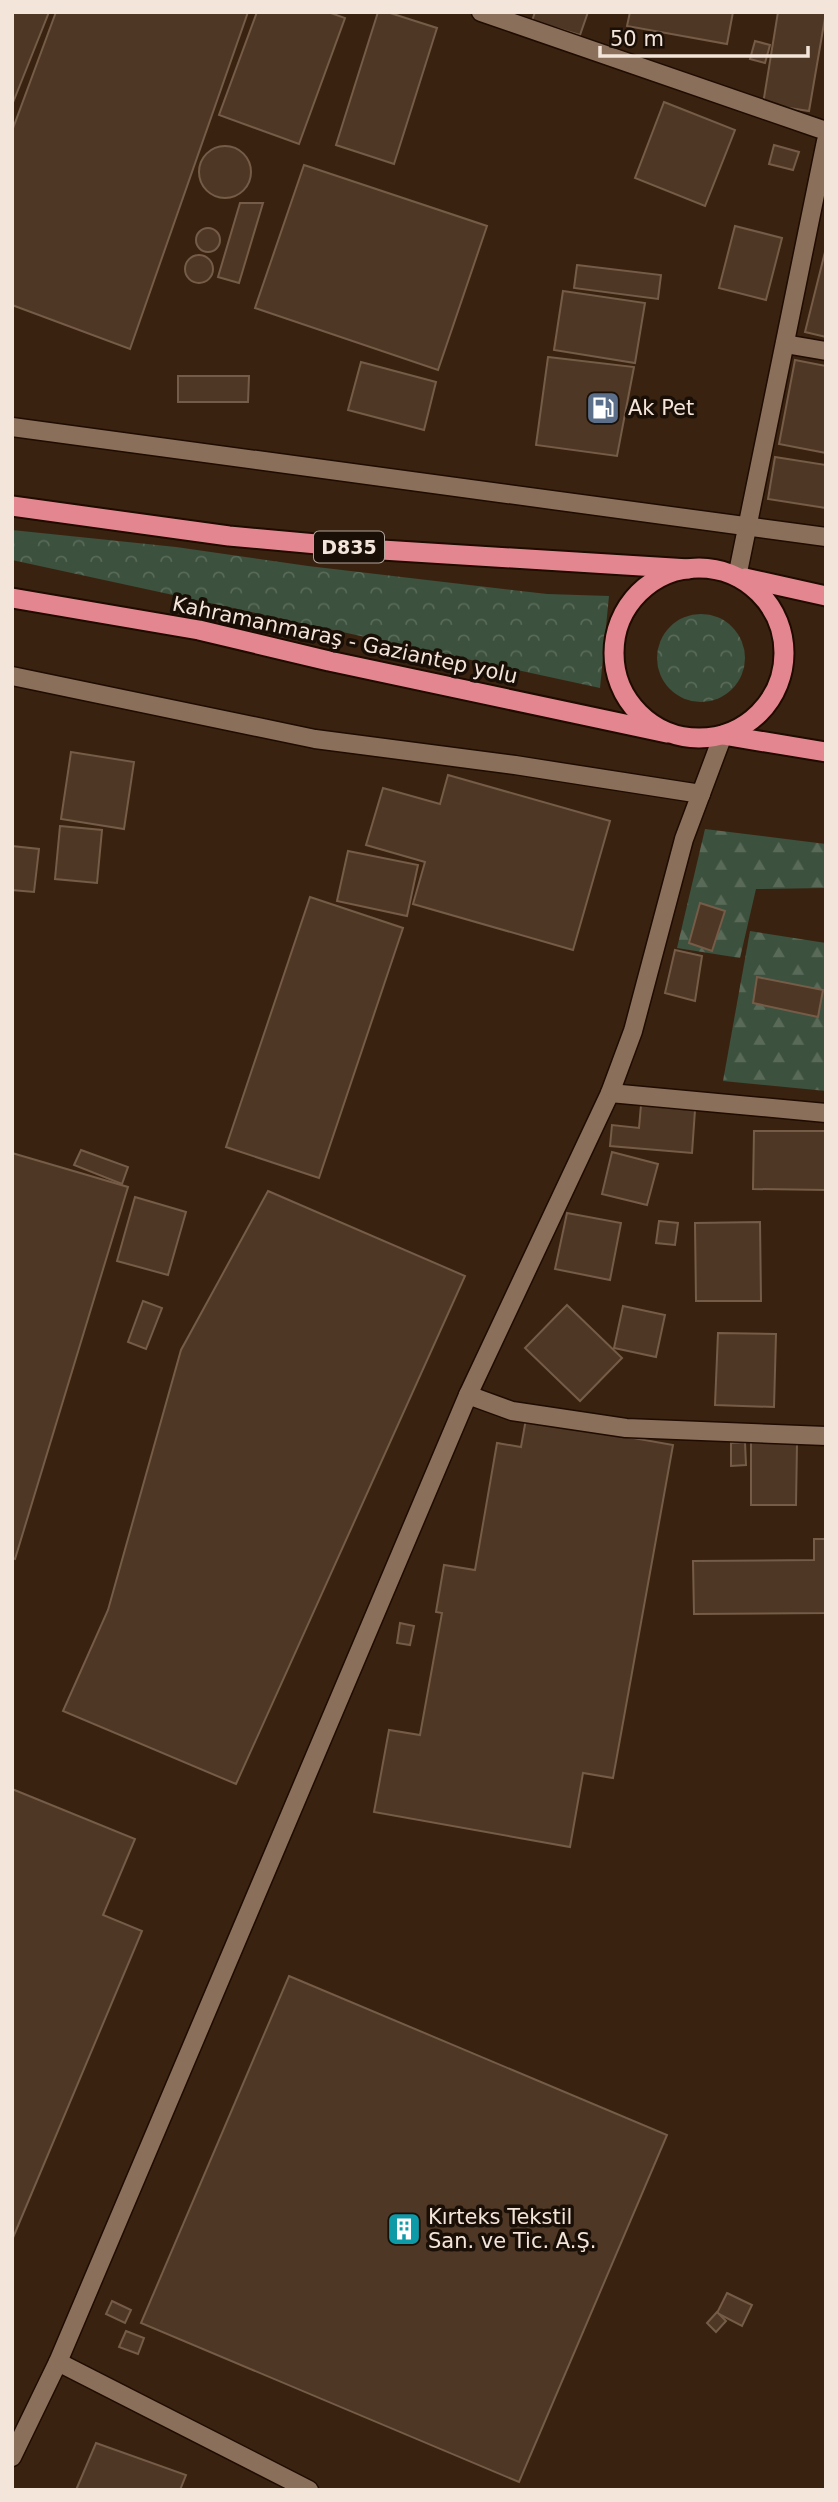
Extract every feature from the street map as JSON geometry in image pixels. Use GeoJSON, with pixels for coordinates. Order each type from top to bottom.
{"type":"FeatureCollection","features":[{"type":"Feature","properties":{"kind":"highway","name":"D835"},"geometry":{"type":"LineString","coordinates":[[12,506],[229,536],[382,550],[689,569]]}},
{"type":"Feature","properties":{"kind":"highway"},"geometry":{"type":"LineString","coordinates":[[826,596],[737,577],[713,569],[689,569],[662,577],[639,593],[623,616],[614,643],[616,671],[625,697],[644,718],[667,733],[695,738],[723,735],[826,752]]}},
{"type":"Feature","properties":{"kind":"highway"},"geometry":{"type":"LineString","coordinates":[[723,735],[744,726],[761,712],[774,693],[782,672],[784,649],[780,627],[770,606],[756,589],[737,577]]}},
{"type":"Feature","properties":{"kind":"highway","name":"Kahramanmaraş - Gaziantep yolu"},"geometry":{"type":"LineString","coordinates":[[12,598],[199,630],[330,661],[667,733]]}},
{"type":"Feature","properties":{"kind":"street"},"geometry":{"type":"LineString","coordinates":[[481,12],[826,131]]}},
{"type":"Feature","properties":{"kind":"street"},"geometry":{"type":"LineString","coordinates":[[737,577],[826,141]]}},
{"type":"Feature","properties":{"kind":"street"},"geometry":{"type":"LineString","coordinates":[[785,344],[826,351]]}},
{"type":"Feature","properties":{"kind":"street"},"geometry":{"type":"LineString","coordinates":[[12,427],[826,537]]}},
{"type":"Feature","properties":{"kind":"street"},"geometry":{"type":"LineString","coordinates":[[12,676],[315,739],[515,765],[701,794]]}},
{"type":"Feature","properties":{"kind":"street"},"geometry":{"type":"LineString","coordinates":[[12,2457],[58,2362],[468,1395],[610,1093],[633,1031],[684,839],[723,735]]}},
{"type":"Feature","properties":{"kind":"street"},"geometry":{"type":"LineString","coordinates":[[610,1093],[826,1113]]}},
{"type":"Feature","properties":{"kind":"street"},"geometry":{"type":"LineString","coordinates":[[468,1395],[512,1411],[625,1429],[826,1436]]}},
{"type":"Feature","properties":{"kind":"street"},"geometry":{"type":"LineString","coordinates":[[58,2362],[309,2490]]}},
{"type":"Feature","properties":{"kind":"green space"},"geometry":{"type":"Polygon","coordinates":[[[12,530],[176,547],[308,566],[547,594],[609,596],[600,688],[12,560],[12,530]]]}},
{"type":"Feature","properties":{"kind":"green space"},"geometry":{"type":"Polygon","coordinates":[[[701,614],[718,618],[732,627],[741,641],[745,658],[741,675],[732,689],[718,698],[701,702],[684,698],[670,689],[661,675],[657,658],[661,641],[670,627],[684,618],[701,614]]]}},
{"type":"Feature","properties":{"kind":"green space"},"geometry":{"type":"Polygon","coordinates":[[[705,829],[826,844],[826,888],[756,889],[740,958],[677,948],[705,829]]]}},
{"type":"Feature","properties":{"kind":"green space"},"geometry":{"type":"Polygon","coordinates":[[[750,931],[826,943],[826,1091],[723,1081],[750,931]]]}},
{"type":"Feature","properties":{"kind":"building"},"geometry":{"type":"Polygon","coordinates":[[[12,12],[49,12],[12,105],[12,12]]]}},
{"type":"Feature","properties":{"kind":"building"},"geometry":{"type":"Polygon","coordinates":[[[56,12],[248,12],[130,349],[12,305],[12,131],[56,12]]]}},
{"type":"Feature","properties":{"kind":"building"},"geometry":{"type":"Polygon","coordinates":[[[257,12],[328,12],[345,18],[299,144],[219,115],[257,12]]]}},
{"type":"Feature","properties":{"kind":"building"},"geometry":{"type":"Polygon","coordinates":[[[378,12],[387,12],[437,28],[394,164],[336,145],[378,12]]]}},
{"type":"Feature","properties":{"kind":"building"},"geometry":{"type":"Polygon","coordinates":[[[535,12],[588,12],[580,35],[532,21],[535,12]]]}},
{"type":"Feature","properties":{"kind":"building"},"geometry":{"type":"Polygon","coordinates":[[[630,12],[733,12],[727,44],[627,26],[630,12]]]}},
{"type":"Feature","properties":{"kind":"building"},"geometry":{"type":"Polygon","coordinates":[[[778,12],[826,12],[809,111],[763,104],[778,12]]]}},
{"type":"Feature","properties":{"kind":"building"},"geometry":{"type":"Polygon","coordinates":[[[755,41],[770,45],[765,63],[750,59],[755,41]]]}},
{"type":"Feature","properties":{"kind":"building"},"geometry":{"type":"Polygon","coordinates":[[[664,102],[735,130],[705,206],[635,178],[664,102]]]}},
{"type":"Feature","properties":{"kind":"building"},"geometry":{"type":"Polygon","coordinates":[[[774,145],[799,152],[793,170],[769,164],[774,145]]]}},
{"type":"Feature","properties":{"kind":"building"},"geometry":{"type":"Polygon","coordinates":[[[225,146],[235,148],[243,154],[249,162],[249,182],[243,190],[235,196],[225,198],[215,196],[207,190],[201,182],[199,172],[201,162],[207,154],[215,148],[225,146]]]}},
{"type":"Feature","properties":{"kind":"building"},"geometry":{"type":"Polygon","coordinates":[[[304,165],[487,226],[438,370],[255,308],[304,165]]]}},
{"type":"Feature","properties":{"kind":"building"},"geometry":{"type":"Polygon","coordinates":[[[240,203],[263,203],[239,283],[218,277],[240,203]]]}},
{"type":"Feature","properties":{"kind":"building"},"geometry":{"type":"Polygon","coordinates":[[[735,226],[782,238],[766,300],[719,288],[735,226]]]}},
{"type":"Feature","properties":{"kind":"building"},"geometry":{"type":"Polygon","coordinates":[[[208,228],[219,235],[220,240],[213,251],[208,252],[197,245],[196,240],[203,229],[208,228]]]}},
{"type":"Feature","properties":{"kind":"building"},"geometry":{"type":"Polygon","coordinates":[[[826,252],[826,337],[805,332],[826,252]]]}},
{"type":"Feature","properties":{"kind":"building"},"geometry":{"type":"Polygon","coordinates":[[[199,255],[209,259],[213,269],[209,279],[199,283],[189,279],[185,269],[189,259],[199,255]]]}},
{"type":"Feature","properties":{"kind":"building"},"geometry":{"type":"Polygon","coordinates":[[[577,265],[661,275],[658,299],[574,288],[577,265]]]}},
{"type":"Feature","properties":{"kind":"building"},"geometry":{"type":"Polygon","coordinates":[[[563,291],[645,303],[635,363],[554,350],[563,291]]]}},
{"type":"Feature","properties":{"kind":"building"},"geometry":{"type":"Polygon","coordinates":[[[548,357],[634,367],[617,456],[536,445],[548,357]]]}},
{"type":"Feature","properties":{"kind":"building"},"geometry":{"type":"Polygon","coordinates":[[[795,360],[826,366],[826,453],[779,444],[795,360]]]}},
{"type":"Feature","properties":{"kind":"building"},"geometry":{"type":"Polygon","coordinates":[[[361,362],[436,382],[424,430],[348,410],[361,362]]]}},
{"type":"Feature","properties":{"kind":"building"},"geometry":{"type":"Polygon","coordinates":[[[178,376],[249,376],[248,402],[178,402],[178,376]]]}},
{"type":"Feature","properties":{"kind":"building"},"geometry":{"type":"Polygon","coordinates":[[[775,457],[826,465],[826,508],[768,499],[775,457]]]}},
{"type":"Feature","properties":{"kind":"building"},"geometry":{"type":"Polygon","coordinates":[[[71,752],[134,762],[124,829],[61,819],[71,752]]]}},
{"type":"Feature","properties":{"kind":"building"},"geometry":{"type":"Polygon","coordinates":[[[448,775],[610,821],[573,950],[413,904],[425,862],[366,845],[383,788],[440,804],[448,775]]]}},
{"type":"Feature","properties":{"kind":"building"},"geometry":{"type":"Polygon","coordinates":[[[60,826],[102,830],[97,883],[55,879],[60,826]]]}},
{"type":"Feature","properties":{"kind":"building"},"geometry":{"type":"Polygon","coordinates":[[[12,846],[39,849],[34,892],[12,890],[12,846]]]}},
{"type":"Feature","properties":{"kind":"building"},"geometry":{"type":"Polygon","coordinates":[[[348,851],[418,865],[407,916],[337,901],[348,851]]]}},
{"type":"Feature","properties":{"kind":"building"},"geometry":{"type":"Polygon","coordinates":[[[310,897],[403,928],[319,1178],[226,1147],[310,897]]]}},
{"type":"Feature","properties":{"kind":"building"},"geometry":{"type":"Polygon","coordinates":[[[700,903],[725,911],[712,951],[689,943],[700,903]]]}},
{"type":"Feature","properties":{"kind":"building"},"geometry":{"type":"Polygon","coordinates":[[[675,950],[702,956],[695,1001],[665,993],[675,950]]]}},
{"type":"Feature","properties":{"kind":"building"},"geometry":{"type":"Polygon","coordinates":[[[757,977],[823,990],[818,1017],[753,1003],[757,977]]]}},
{"type":"Feature","properties":{"kind":"building"},"geometry":{"type":"Polygon","coordinates":[[[641,1105],[695,1110],[692,1153],[610,1146],[612,1125],[639,1128],[641,1105]]]}},
{"type":"Feature","properties":{"kind":"building"},"geometry":{"type":"Polygon","coordinates":[[[754,1131],[826,1131],[826,1190],[753,1189],[754,1131]]]}},
{"type":"Feature","properties":{"kind":"building"},"geometry":{"type":"Polygon","coordinates":[[[81,1150],[128,1167],[122,1184],[74,1165],[81,1150]]]}},
{"type":"Feature","properties":{"kind":"building"},"geometry":{"type":"Polygon","coordinates":[[[612,1152],[658,1164],[647,1205],[602,1194],[612,1152]]]}},
{"type":"Feature","properties":{"kind":"building"},"geometry":{"type":"Polygon","coordinates":[[[12,1153],[128,1187],[15,1559],[12,1558],[12,1153]]]}},
{"type":"Feature","properties":{"kind":"building"},"geometry":{"type":"Polygon","coordinates":[[[268,1191],[465,1276],[236,1784],[63,1711],[108,1610],[181,1350],[268,1191]]]}},
{"type":"Feature","properties":{"kind":"building"},"geometry":{"type":"Polygon","coordinates":[[[135,1197],[186,1212],[168,1275],[117,1261],[135,1197]]]}},
{"type":"Feature","properties":{"kind":"building"},"geometry":{"type":"Polygon","coordinates":[[[567,1213],[621,1223],[610,1280],[555,1269],[567,1213]]]}},
{"type":"Feature","properties":{"kind":"building"},"geometry":{"type":"Polygon","coordinates":[[[659,1221],[678,1223],[675,1245],[656,1243],[659,1221]]]}},
{"type":"Feature","properties":{"kind":"building"},"geometry":{"type":"Polygon","coordinates":[[[760,1222],[761,1301],[696,1301],[695,1223],[760,1222]]]}},
{"type":"Feature","properties":{"kind":"building"},"geometry":{"type":"Polygon","coordinates":[[[143,1301],[162,1308],[146,1349],[128,1342],[143,1301]]]}},
{"type":"Feature","properties":{"kind":"building"},"geometry":{"type":"Polygon","coordinates":[[[567,1305],[622,1358],[580,1401],[525,1348],[567,1305]]]}},
{"type":"Feature","properties":{"kind":"building"},"geometry":{"type":"Polygon","coordinates":[[[623,1306],[665,1315],[656,1357],[614,1348],[623,1306]]]}},
{"type":"Feature","properties":{"kind":"building"},"geometry":{"type":"Polygon","coordinates":[[[718,1333],[776,1334],[774,1407],[715,1405],[718,1333]]]}},
{"type":"Feature","properties":{"kind":"building"},"geometry":{"type":"Polygon","coordinates":[[[526,1419],[673,1445],[613,1778],[583,1773],[570,1847],[374,1812],[389,1730],[420,1735],[442,1613],[436,1612],[444,1565],[475,1570],[497,1443],[521,1447],[526,1419]]]}},
{"type":"Feature","properties":{"kind":"building"},"geometry":{"type":"Polygon","coordinates":[[[745,1442],[746,1465],[731,1466],[731,1443],[745,1442]]]}},
{"type":"Feature","properties":{"kind":"building"},"geometry":{"type":"Polygon","coordinates":[[[751,1442],[797,1443],[796,1505],[751,1505],[751,1442]]]}},
{"type":"Feature","properties":{"kind":"building"},"geometry":{"type":"Polygon","coordinates":[[[814,1539],[826,1539],[826,1613],[694,1614],[693,1561],[814,1560],[814,1539]]]}},
{"type":"Feature","properties":{"kind":"building"},"geometry":{"type":"Polygon","coordinates":[[[400,1623],[414,1626],[410,1645],[397,1643],[400,1623]]]}},
{"type":"Feature","properties":{"kind":"building"},"geometry":{"type":"Polygon","coordinates":[[[12,1789],[135,1839],[103,1915],[142,1931],[12,2240],[12,1789]]]}},
{"type":"Feature","properties":{"kind":"building","name":"Kırteks Tekstil San. ve Tic. A.Ş."},"geometry":{"type":"Polygon","coordinates":[[[289,1976],[667,2135],[519,2482],[141,2323],[289,1976]]]}},
{"type":"Feature","properties":{"kind":"building"},"geometry":{"type":"Polygon","coordinates":[[[727,2293],[752,2305],[742,2326],[717,2313],[727,2293]]]}},
{"type":"Feature","properties":{"kind":"building"},"geometry":{"type":"Polygon","coordinates":[[[112,2301],[131,2310],[125,2323],[106,2314],[112,2301]]]}},
{"type":"Feature","properties":{"kind":"building"},"geometry":{"type":"Polygon","coordinates":[[[717,2312],[726,2321],[716,2332],[707,2323],[717,2312]]]}},
{"type":"Feature","properties":{"kind":"building"},"geometry":{"type":"Polygon","coordinates":[[[126,2331],[144,2338],[138,2354],[119,2347],[126,2331]]]}},
{"type":"Feature","properties":{"kind":"building"},"geometry":{"type":"Polygon","coordinates":[[[96,2443],[186,2475],[180,2490],[76,2490],[96,2443]]]}},
{"type":"Feature","properties":{"kind":"place","name":"Ak Pet"},"geometry":{"type":"Point","coordinates":[603,408]}},
{"type":"Feature","properties":{"kind":"place","name":"Kırteks Tekstil San. ve Tic. A.Ş."},"geometry":{"type":"Point","coordinates":[404,2229]}}]}
